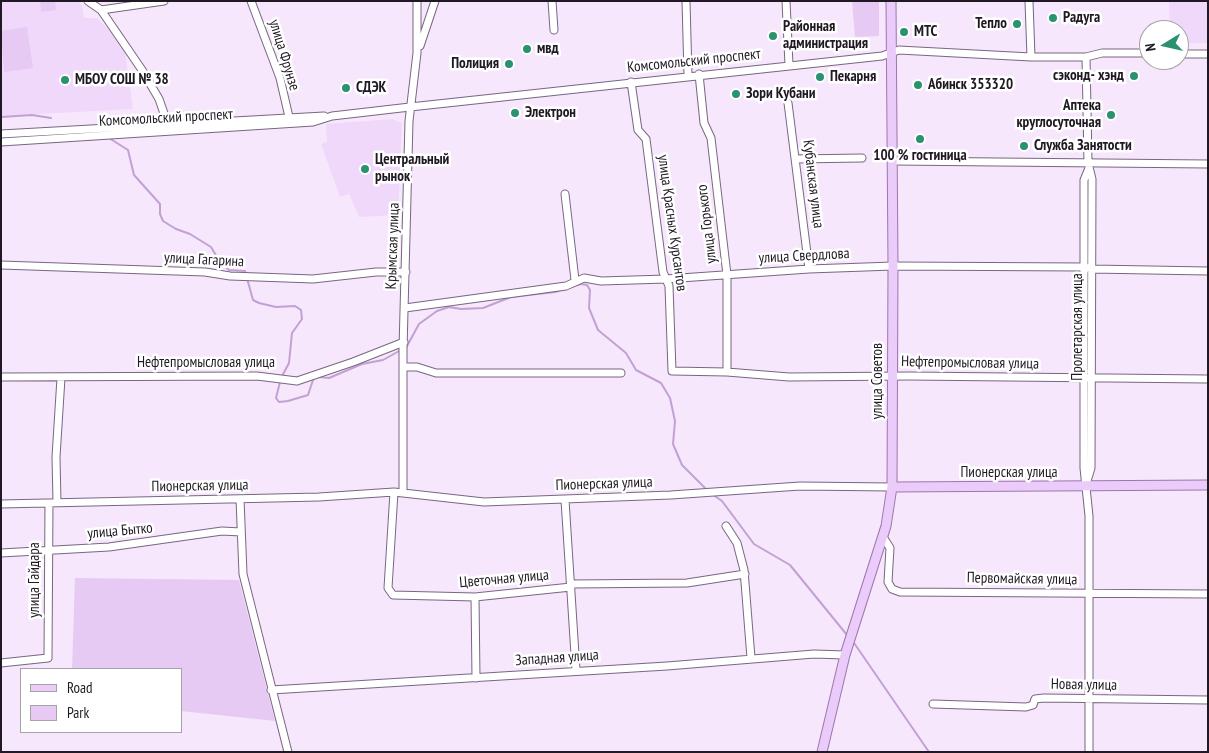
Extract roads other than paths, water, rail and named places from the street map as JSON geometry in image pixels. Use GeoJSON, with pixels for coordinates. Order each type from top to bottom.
{"type":"FeatureCollection","features":[{"type":"Feature","properties":{"kind":"main road","name":"улица Советов"},"geometry":{"type":"LineString","coordinates":[[822,752],[844,655],[883,537],[892,487],[891,1]]}},
{"type":"Feature","properties":{"kind":"main road","name":"Пионерская улица"},"geometry":{"type":"LineString","coordinates":[[892,487],[1208,485]]}},
{"type":"Feature","properties":{"kind":"street"},"geometry":{"type":"LineString","coordinates":[[88,1],[101,10],[159,99],[168,128]]}},
{"type":"Feature","properties":{"kind":"street"},"geometry":{"type":"LineString","coordinates":[[101,10],[164,1]]}},
{"type":"Feature","properties":{"kind":"street","name":"улица Фрунзе"},"geometry":{"type":"LineString","coordinates":[[251,1],[280,78],[289,117]]}},
{"type":"Feature","properties":{"kind":"street","name":"Крымская улица"},"geometry":{"type":"LineString","coordinates":[[403,492],[404,342],[410,106],[417,53],[417,1]]}},
{"type":"Feature","properties":{"kind":"street"},"geometry":{"type":"LineString","coordinates":[[417,53],[434,1]]}},
{"type":"Feature","properties":{"kind":"street"},"geometry":{"type":"LineString","coordinates":[[552,1],[554,30]]}},
{"type":"Feature","properties":{"kind":"street"},"geometry":{"type":"LineString","coordinates":[[686,1],[688,75]]}},
{"type":"Feature","properties":{"kind":"street"},"geometry":{"type":"LineString","coordinates":[[786,1],[789,65]]}},
{"type":"Feature","properties":{"kind":"street"},"geometry":{"type":"LineString","coordinates":[[1029,1],[1031,57]]}},
{"type":"Feature","properties":{"kind":"street","name":"Комсомольский проспект"},"geometry":{"type":"LineString","coordinates":[[1,142],[289,117],[332,116],[688,75],[891,54],[899,50],[1031,57],[1086,57],[1102,53],[1139,53]]}},
{"type":"Feature","properties":{"kind":"street"},"geometry":{"type":"LineString","coordinates":[[1189,54],[1208,54]]}},
{"type":"Feature","properties":{"kind":"street","name":"Пролетарская улица"},"geometry":{"type":"LineString","coordinates":[[1086,57],[1088,166],[1084,180],[1088,268],[1088,378],[1084,468],[1090,594],[1089,752]]}},
{"type":"Feature","properties":{"kind":"street","name":"улица Горького"},"geometry":{"type":"LineString","coordinates":[[699,74],[704,123],[711,138],[727,275],[727,372]]}},
{"type":"Feature","properties":{"kind":"street","name":"улица Красных Курсантов"},"geometry":{"type":"LineString","coordinates":[[631,82],[638,130],[646,139],[663,272],[669,286],[672,371]]}},
{"type":"Feature","properties":{"kind":"street","name":"Кубанская улица"},"geometry":{"type":"LineString","coordinates":[[788,102],[810,269]]}},
{"type":"Feature","properties":{"kind":"street","name":"Комсомольский проспект"},"geometry":{"type":"LineString","coordinates":[[1,134],[313,122],[332,116]]}},
{"type":"Feature","properties":{"kind":"street"},"geometry":{"type":"LineString","coordinates":[[796,159],[862,158]]}},
{"type":"Feature","properties":{"kind":"street"},"geometry":{"type":"LineString","coordinates":[[892,162],[1088,166],[1208,164]]}},
{"type":"Feature","properties":{"kind":"street"},"geometry":{"type":"LineString","coordinates":[[565,194],[575,280]]}},
{"type":"Feature","properties":{"kind":"street","name":"улица Гагарина"},"geometry":{"type":"LineString","coordinates":[[1,265],[205,272],[230,276],[313,279],[376,272],[406,272]]}},
{"type":"Feature","properties":{"kind":"street","name":"улица Свердлова"},"geometry":{"type":"LineString","coordinates":[[405,308],[566,286],[575,280],[584,278],[601,281],[666,279],[810,269],[893,266],[1208,271]]}},
{"type":"Feature","properties":{"kind":"street","name":"Нефтепромысловая улица"},"geometry":{"type":"LineString","coordinates":[[1,377],[257,376],[297,381],[404,342]]}},
{"type":"Feature","properties":{"kind":"street"},"geometry":{"type":"LineString","coordinates":[[404,367],[417,367],[436,373],[620,373]]}},
{"type":"Feature","properties":{"kind":"street","name":"Нефтепромысловая улица"},"geometry":{"type":"LineString","coordinates":[[672,371],[727,372],[789,377],[1208,379]]}},
{"type":"Feature","properties":{"kind":"street","name":"улица Гайдара"},"geometry":{"type":"LineString","coordinates":[[1,663],[48,658],[49,550],[61,378]]}},
{"type":"Feature","properties":{"kind":"street","name":"Пионерская улица"},"geometry":{"type":"LineString","coordinates":[[1,504],[240,499],[394,492],[468,502],[565,500],[800,486],[892,487]]}},
{"type":"Feature","properties":{"kind":"street","name":"Цветочная улица"},"geometry":{"type":"LineString","coordinates":[[394,492],[389,584],[390,592],[393,594],[475,598],[571,586],[687,583],[745,574]]}},
{"type":"Feature","properties":{"kind":"street"},"geometry":{"type":"LineString","coordinates":[[240,499],[243,574],[288,752]]}},
{"type":"Feature","properties":{"kind":"street"},"geometry":{"type":"LineString","coordinates":[[565,500],[576,670]]}},
{"type":"Feature","properties":{"kind":"street"},"geometry":{"type":"LineString","coordinates":[[726,526],[736,543],[745,574],[750,658]]}},
{"type":"Feature","properties":{"kind":"street","name":"улица Бытко"},"geometry":{"type":"LineString","coordinates":[[1,553],[109,547],[222,531],[241,532]]}},
{"type":"Feature","properties":{"kind":"street","name":"Первомайская улица"},"geometry":{"type":"LineString","coordinates":[[883,537],[890,548],[888,582],[895,591],[1208,594]]}},
{"type":"Feature","properties":{"kind":"street"},"geometry":{"type":"LineString","coordinates":[[475,598],[476,678]]}},
{"type":"Feature","properties":{"kind":"street","name":"Западная улица"},"geometry":{"type":"LineString","coordinates":[[271,690],[576,670],[667,666],[814,654],[844,655]]}},
{"type":"Feature","properties":{"kind":"street","name":"Новая улица"},"geometry":{"type":"LineString","coordinates":[[933,704],[1026,706],[1032,705],[1035,699],[1208,700]]}},
{"type":"Feature","properties":{"kind":"waterway"},"geometry":{"type":"LineString","coordinates":[[1,117],[32,115],[51,118]]}},
{"type":"Feature","properties":{"kind":"waterway"},"geometry":{"type":"LineString","coordinates":[[82,140],[109,138],[128,150],[134,175],[160,204],[160,214],[163,221],[211,247],[220,262],[229,270],[245,271],[253,300],[276,307],[295,306],[301,310],[302,319],[292,333],[289,363],[281,378]]}},
{"type":"Feature","properties":{"kind":"waterway"},"geometry":{"type":"LineString","coordinates":[[406,348],[419,324],[437,311],[449,307],[461,309],[483,308],[511,297],[555,292],[581,284],[587,285],[590,290],[589,308],[598,330],[626,353],[636,370],[661,383],[670,398],[675,421],[673,444],[682,465],[707,490]]}},
{"type":"Feature","properties":{"kind":"waterway"},"geometry":{"type":"LineString","coordinates":[[319,377],[329,378],[362,364],[383,360],[401,350]]}},
{"type":"Feature","properties":{"kind":"waterway"},"geometry":{"type":"LineString","coordinates":[[280,382],[276,398],[279,402],[308,395],[314,377]]}},
{"type":"Feature","properties":{"kind":"waterway"},"geometry":{"type":"LineString","coordinates":[[712,494],[722,501],[754,544],[790,565],[847,635]]}},
{"type":"Feature","properties":{"kind":"waterway"},"geometry":{"type":"LineString","coordinates":[[852,640],[929,752]]}},
{"type":"Feature","properties":{"kind":"place","name":"Радуга"},"geometry":{"type":"Point","coordinates":[1053,18]}},
{"type":"Feature","properties":{"kind":"place","name":"Тепло"},"geometry":{"type":"Point","coordinates":[1017,24]}},
{"type":"Feature","properties":{"kind":"place","name":"МТС"},"geometry":{"type":"Point","coordinates":[904,32]}},
{"type":"Feature","properties":{"kind":"place","name":"Районная администрация"},"geometry":{"type":"Point","coordinates":[773,36]}},
{"type":"Feature","properties":{"kind":"place","name":"мвд"},"geometry":{"type":"Point","coordinates":[527,49]}},
{"type":"Feature","properties":{"kind":"place","name":"Полиция"},"geometry":{"type":"Point","coordinates":[509,64]}},
{"type":"Feature","properties":{"kind":"place","name":"сэконд- хэнд"},"geometry":{"type":"Point","coordinates":[1134,76]}},
{"type":"Feature","properties":{"kind":"place","name":"Пекарня"},"geometry":{"type":"Point","coordinates":[820,77]}},
{"type":"Feature","properties":{"kind":"place","name":"МБОУ СОШ № 38"},"geometry":{"type":"Point","coordinates":[65,80]}},
{"type":"Feature","properties":{"kind":"place","name":"Абинск 353320"},"geometry":{"type":"Point","coordinates":[918,85]}},
{"type":"Feature","properties":{"kind":"place","name":"СДЭК"},"geometry":{"type":"Point","coordinates":[346,88]}},
{"type":"Feature","properties":{"kind":"place","name":"Зори Кубани"},"geometry":{"type":"Point","coordinates":[736,94]}},
{"type":"Feature","properties":{"kind":"place","name":"Электрон"},"geometry":{"type":"Point","coordinates":[515,113]}},
{"type":"Feature","properties":{"kind":"place","name":"Аптека круглосуточная"},"geometry":{"type":"Point","coordinates":[1111,115]}},
{"type":"Feature","properties":{"kind":"place","name":"100 % гостиница"},"geometry":{"type":"Point","coordinates":[920,139]}},
{"type":"Feature","properties":{"kind":"place","name":"Служба Занятости"},"geometry":{"type":"Point","coordinates":[1024,146]}},
{"type":"Feature","properties":{"kind":"place","name":"Центральный рынок"},"geometry":{"type":"Point","coordinates":[365,169]}}]}
